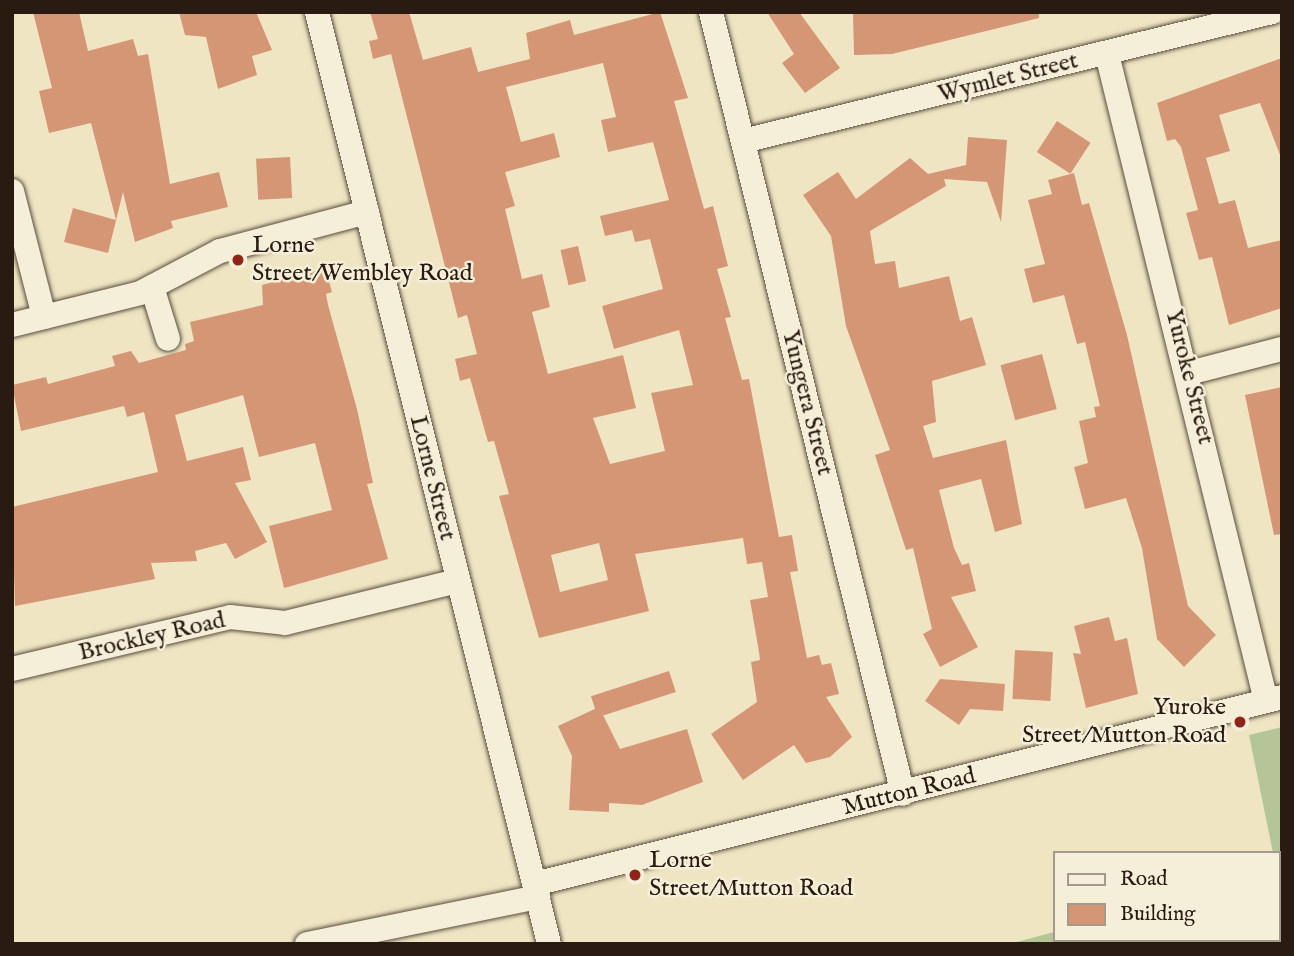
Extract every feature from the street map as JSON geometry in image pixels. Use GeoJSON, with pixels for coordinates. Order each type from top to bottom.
{"type":"FeatureCollection","features":[{"type":"Feature","properties":{"kind":"street","name":"Lorne Street"},"geometry":{"type":"LineString","coordinates":[[317,12],[549,944]]}},
{"type":"Feature","properties":{"kind":"street","name":"Yungera Street"},"geometry":{"type":"LineString","coordinates":[[711,12],[903,794]]}},
{"type":"Feature","properties":{"kind":"street","name":"Wymlet Street"},"geometry":{"type":"LineString","coordinates":[[743,141],[1272,12]]}},
{"type":"Feature","properties":{"kind":"street","name":"Yuroke Street"},"geometry":{"type":"LineString","coordinates":[[1107,54],[1274,699]]}},
{"type":"Feature","properties":{"kind":"street"},"geometry":{"type":"LineString","coordinates":[[12,191],[44,317]]}},
{"type":"Feature","properties":{"kind":"street"},"geometry":{"type":"LineString","coordinates":[[12,325],[152,287],[220,250],[367,212]]}},
{"type":"Feature","properties":{"kind":"street"},"geometry":{"type":"LineString","coordinates":[[152,287],[168,339]]}},
{"type":"Feature","properties":{"kind":"street"},"geometry":{"type":"LineString","coordinates":[[1189,373],[1282,349]]}},
{"type":"Feature","properties":{"kind":"street","name":"Brockley Road"},"geometry":{"type":"LineString","coordinates":[[12,669],[230,617],[285,623],[457,581]]}},
{"type":"Feature","properties":{"kind":"street","name":"Mutton Road"},"geometry":{"type":"LineString","coordinates":[[307,944],[537,891],[1274,699]]}},
{"type":"Feature","properties":{"kind":"green space"},"geometry":{"type":"Polygon","coordinates":[[[1282,727],[1282,944],[1009,944],[1052,933],[1052,942],[1280,942],[1280,851],[1273,851],[1249,735],[1282,727]]]}},
{"type":"Feature","properties":{"kind":"building"},"geometry":{"type":"Polygon","coordinates":[[[33,12],[79,12],[88,51],[133,39],[138,56],[148,54],[170,184],[219,172],[228,207],[171,221],[173,228],[135,242],[123,192],[108,253],[64,242],[73,208],[116,220],[91,123],[49,133],[39,91],[52,88],[33,12]]]}},
{"type":"Feature","properties":{"kind":"building"},"geometry":{"type":"Polygon","coordinates":[[[179,12],[256,12],[272,50],[252,56],[257,75],[218,89],[206,37],[185,35],[179,12]]]}},
{"type":"Feature","properties":{"kind":"building"},"geometry":{"type":"Polygon","coordinates":[[[370,12],[409,12],[423,60],[471,47],[478,72],[530,59],[526,33],[570,20],[574,35],[660,12],[688,98],[674,101],[704,209],[713,206],[728,266],[717,269],[731,317],[725,318],[742,380],[749,379],[779,537],[792,535],[798,571],[790,572],[807,658],[819,655],[822,665],[831,663],[839,694],[826,697],[852,737],[830,757],[806,763],[794,745],[743,780],[711,734],[757,702],[751,662],[760,660],[750,600],[768,597],[762,562],[747,564],[743,538],[635,554],[649,611],[539,638],[499,496],[509,494],[494,441],[488,442],[470,378],[460,381],[455,359],[477,354],[467,315],[458,318],[391,54],[373,59],[369,41],[378,39],[370,12]],[[603,63],[506,87],[521,142],[554,133],[560,157],[505,172],[515,206],[505,209],[522,279],[542,274],[550,307],[532,312],[548,374],[623,355],[636,408],[593,418],[610,464],[665,451],[651,393],[693,385],[679,330],[614,349],[602,306],[663,289],[650,239],[635,242],[632,230],[605,236],[600,216],[669,200],[653,142],[608,152],[601,120],[616,117],[603,63]],[[599,543],[551,555],[560,592],[608,580],[599,543]]]}},
{"type":"Feature","properties":{"kind":"building"},"geometry":{"type":"Polygon","coordinates":[[[767,12],[799,12],[840,68],[805,93],[782,63],[794,54],[767,12]]]}},
{"type":"Feature","properties":{"kind":"building"},"geometry":{"type":"Polygon","coordinates":[[[853,12],[1039,12],[1039,18],[892,54],[854,55],[853,12]]]}},
{"type":"Feature","properties":{"kind":"building"},"geometry":{"type":"Polygon","coordinates":[[[1282,58],[1282,160],[1260,103],[1219,115],[1230,151],[1206,158],[1219,204],[1235,200],[1248,248],[1282,240],[1282,308],[1229,325],[1212,257],[1199,260],[1186,213],[1198,210],[1181,147],[1175,139],[1167,141],[1157,103],[1282,58]]]}},
{"type":"Feature","properties":{"kind":"building"},"geometry":{"type":"Polygon","coordinates":[[[1057,121],[1091,143],[1070,174],[1037,152],[1057,121]]]}},
{"type":"Feature","properties":{"kind":"building"},"geometry":{"type":"Polygon","coordinates":[[[968,137],[1007,140],[1001,222],[987,182],[944,179],[946,186],[870,231],[875,264],[895,261],[899,288],[949,276],[960,321],[972,317],[986,365],[932,381],[936,422],[923,426],[933,458],[1006,440],[1022,524],[995,532],[981,479],[939,490],[954,548],[962,565],[969,563],[976,591],[951,597],[978,647],[940,667],[923,634],[932,629],[913,548],[906,550],[875,455],[890,450],[846,326],[831,236],[803,195],[838,172],[856,199],[910,158],[928,174],[966,165],[968,137]]]}},
{"type":"Feature","properties":{"kind":"building"},"geometry":{"type":"Polygon","coordinates":[[[290,157],[292,198],[258,200],[256,159],[290,157]]]}},
{"type":"Feature","properties":{"kind":"building"},"geometry":{"type":"Polygon","coordinates":[[[1074,173],[1082,205],[1089,203],[1127,335],[1188,606],[1216,635],[1184,667],[1157,639],[1142,548],[1126,498],[1085,509],[1074,467],[1088,463],[1079,421],[1096,417],[1094,407],[1100,406],[1085,342],[1077,344],[1064,295],[1033,303],[1024,269],[1045,264],[1028,200],[1052,194],[1048,180],[1074,173]]]}},
{"type":"Feature","properties":{"kind":"building"},"geometry":{"type":"Polygon","coordinates":[[[578,246],[586,281],[569,285],[560,250],[578,246]]]}},
{"type":"Feature","properties":{"kind":"building"},"geometry":{"type":"Polygon","coordinates":[[[319,270],[327,274],[332,292],[326,294],[328,305],[357,409],[373,483],[367,484],[388,559],[284,588],[269,526],[332,510],[315,443],[259,457],[243,395],[175,415],[187,461],[243,447],[251,480],[235,483],[267,542],[235,559],[226,543],[195,551],[197,561],[151,563],[155,579],[15,606],[12,507],[158,472],[144,412],[127,417],[124,406],[21,431],[12,385],[46,377],[48,384],[115,366],[112,356],[131,351],[139,363],[186,350],[185,344],[194,341],[190,322],[263,305],[262,285],[319,270]]]}},
{"type":"Feature","properties":{"kind":"building"},"geometry":{"type":"Polygon","coordinates":[[[1042,354],[1057,409],[1015,420],[1000,365],[1042,354]]]}},
{"type":"Feature","properties":{"kind":"building"},"geometry":{"type":"Polygon","coordinates":[[[1282,387],[1282,534],[1274,535],[1245,395],[1282,387]]]}},
{"type":"Feature","properties":{"kind":"building"},"geometry":{"type":"Polygon","coordinates":[[[1109,617],[1115,641],[1127,638],[1138,694],[1086,708],[1073,653],[1081,654],[1074,626],[1109,617]]]}},
{"type":"Feature","properties":{"kind":"building"},"geometry":{"type":"Polygon","coordinates":[[[1015,650],[1053,652],[1050,701],[1012,699],[1015,650]]]}},
{"type":"Feature","properties":{"kind":"building"},"geometry":{"type":"Polygon","coordinates":[[[669,671],[676,692],[598,717],[591,696],[669,671]]]}},
{"type":"Feature","properties":{"kind":"building"},"geometry":{"type":"Polygon","coordinates":[[[940,679],[1005,684],[1003,711],[970,709],[959,725],[925,701],[940,679]]]}},
{"type":"Feature","properties":{"kind":"building"},"geometry":{"type":"Polygon","coordinates":[[[599,707],[620,749],[687,729],[703,782],[642,805],[609,803],[609,812],[569,810],[572,756],[558,726],[599,707]]]}},
{"type":"Feature","properties":{"kind":"place","name":"Lorne Street/Wembley Road"},"geometry":{"type":"Point","coordinates":[238,260]}},
{"type":"Feature","properties":{"kind":"place","name":"Yuroke Street/Mutton Road"},"geometry":{"type":"Point","coordinates":[1240,722]}},
{"type":"Feature","properties":{"kind":"place","name":"Lorne Street/Mutton Road"},"geometry":{"type":"Point","coordinates":[635,875]}}]}
